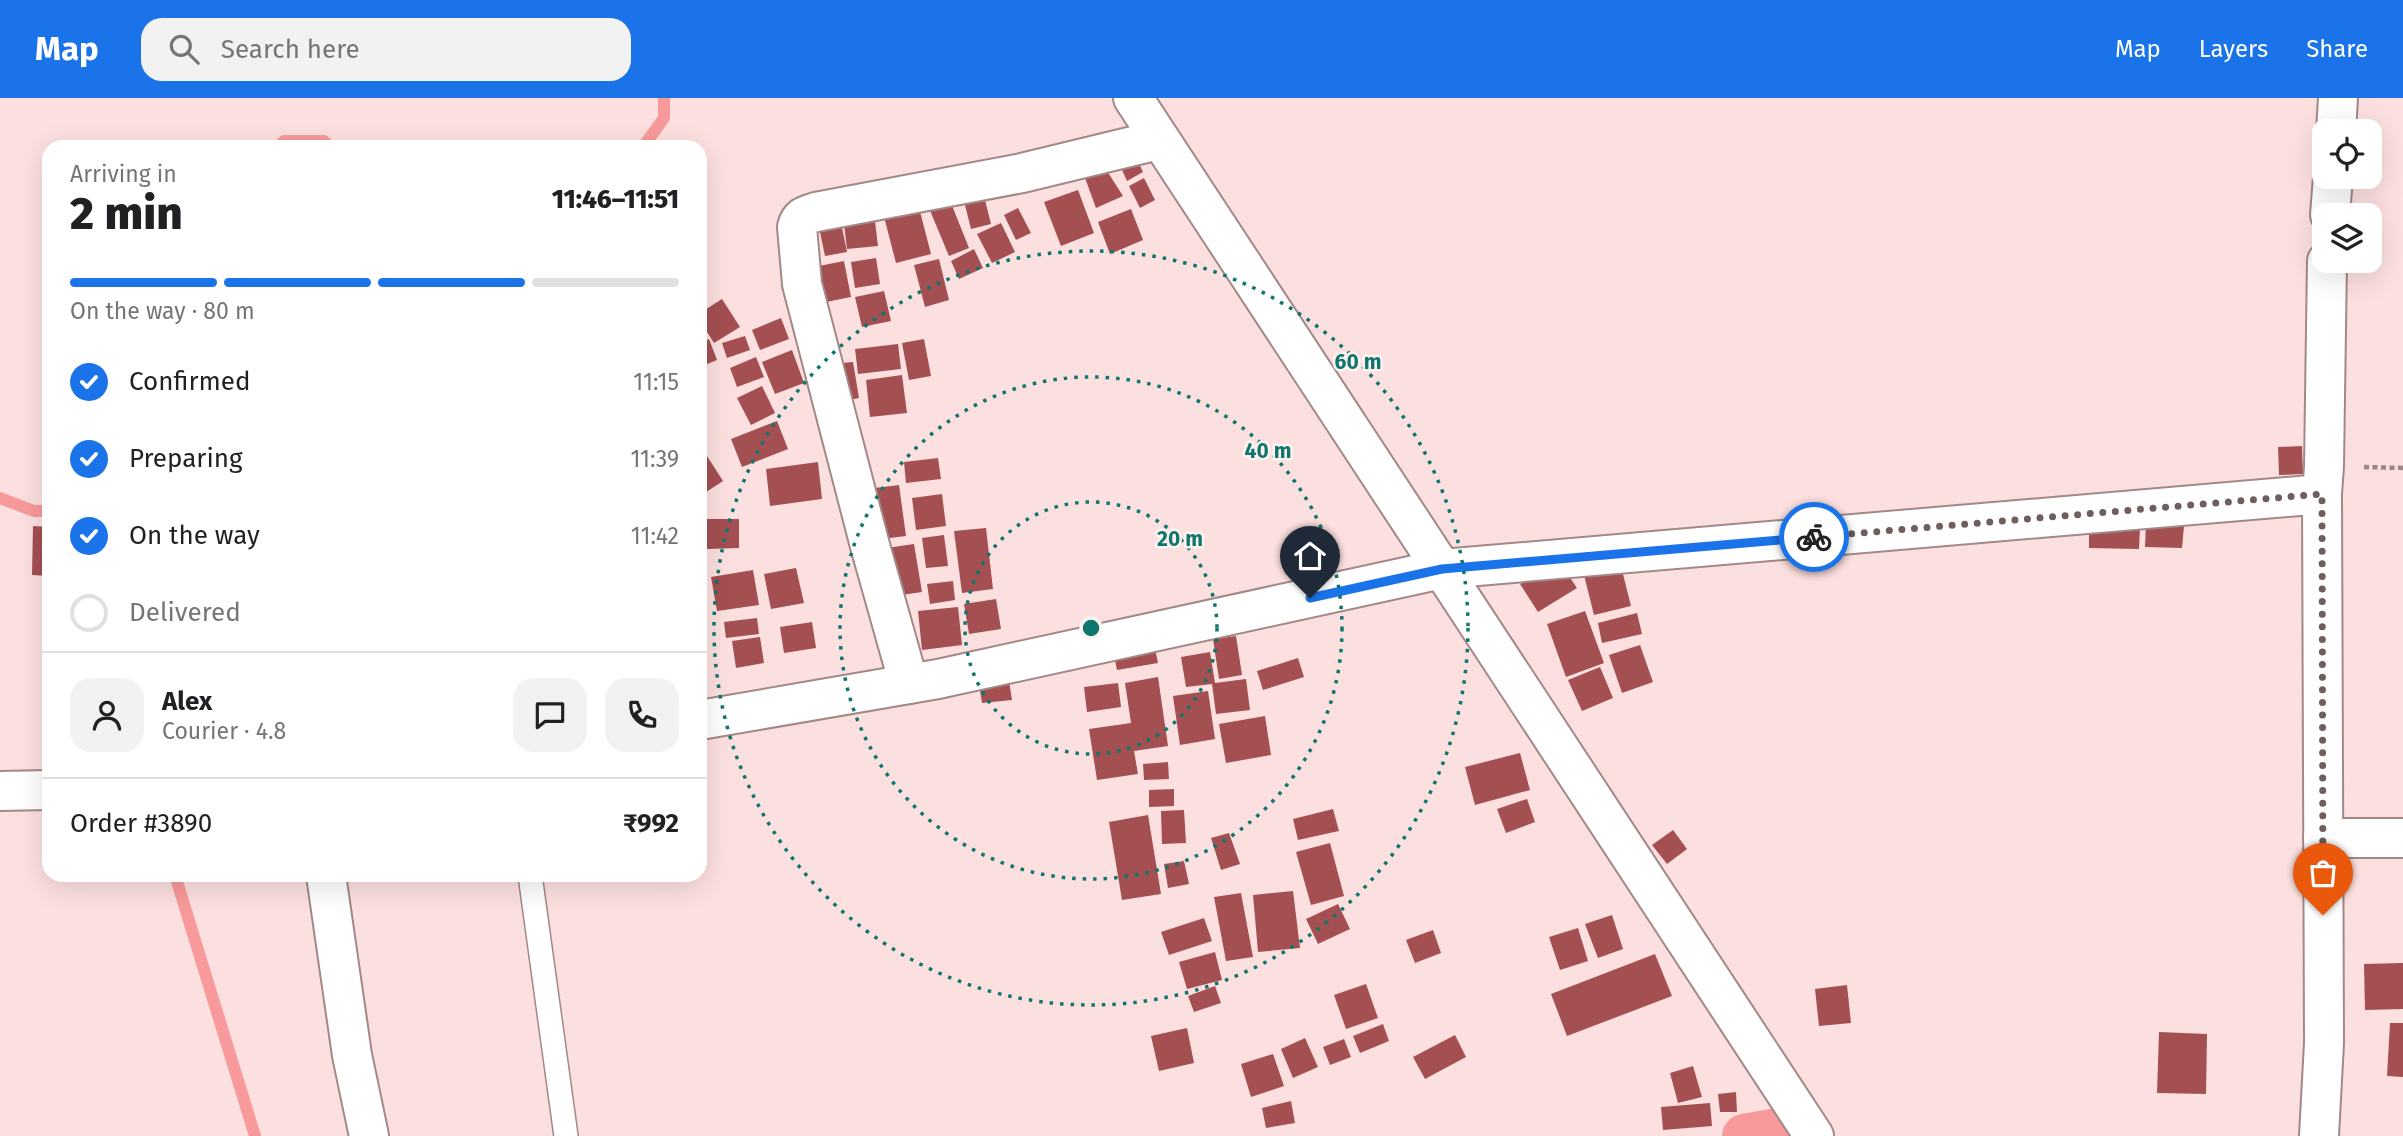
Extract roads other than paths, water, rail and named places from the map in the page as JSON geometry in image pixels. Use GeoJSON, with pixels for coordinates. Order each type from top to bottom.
{"type":"FeatureCollection","features":[{"type":"Feature","properties":{"kind":"street"},"geometry":{"type":"LineString","coordinates":[[1133,98],[1814,1136]]}},
{"type":"Feature","properties":{"kind":"street"},"geometry":{"type":"LineString","coordinates":[[2337,119],[2338,98]]}},
{"type":"Feature","properties":{"kind":"street"},"geometry":{"type":"LineString","coordinates":[[909,684],[802,284],[797,226],[799,220],[816,212],[1022,173],[1158,139]]}},
{"type":"Feature","properties":{"kind":"street"},"geometry":{"type":"LineString","coordinates":[[2319,1136],[2324,1043],[2322,494],[2327,273]]}},
{"type":"Feature","properties":{"kind":"street"},"geometry":{"type":"LineString","coordinates":[[707,715],[909,684],[1442,569],[2322,494]]}},
{"type":"Feature","properties":{"kind":"street"},"geometry":{"type":"LineString","coordinates":[[0,791],[42,790]]}},
{"type":"Feature","properties":{"kind":"street"},"geometry":{"type":"LineString","coordinates":[[2323,838],[2403,838]]}},
{"type":"Feature","properties":{"kind":"street"},"geometry":{"type":"LineString","coordinates":[[327,882],[352,1055],[369,1136]]}},
{"type":"Feature","properties":{"kind":"lane"},"geometry":{"type":"LineString","coordinates":[[531,882],[566,1136]]}},
{"type":"Feature","properties":{"kind":"waterway"},"geometry":{"type":"LineString","coordinates":[[648,140],[664,118],[664,98]]}},
{"type":"Feature","properties":{"kind":"waterway"},"geometry":{"type":"LineString","coordinates":[[0,498],[34,511],[42,511]]}},
{"type":"Feature","properties":{"kind":"waterway"},"geometry":{"type":"LineString","coordinates":[[177,882],[255,1136]]}},
{"type":"Feature","properties":{"kind":"waterway"},"geometry":{"type":"LineString","coordinates":[[1744,1136],[1795,1127]]}}]}
